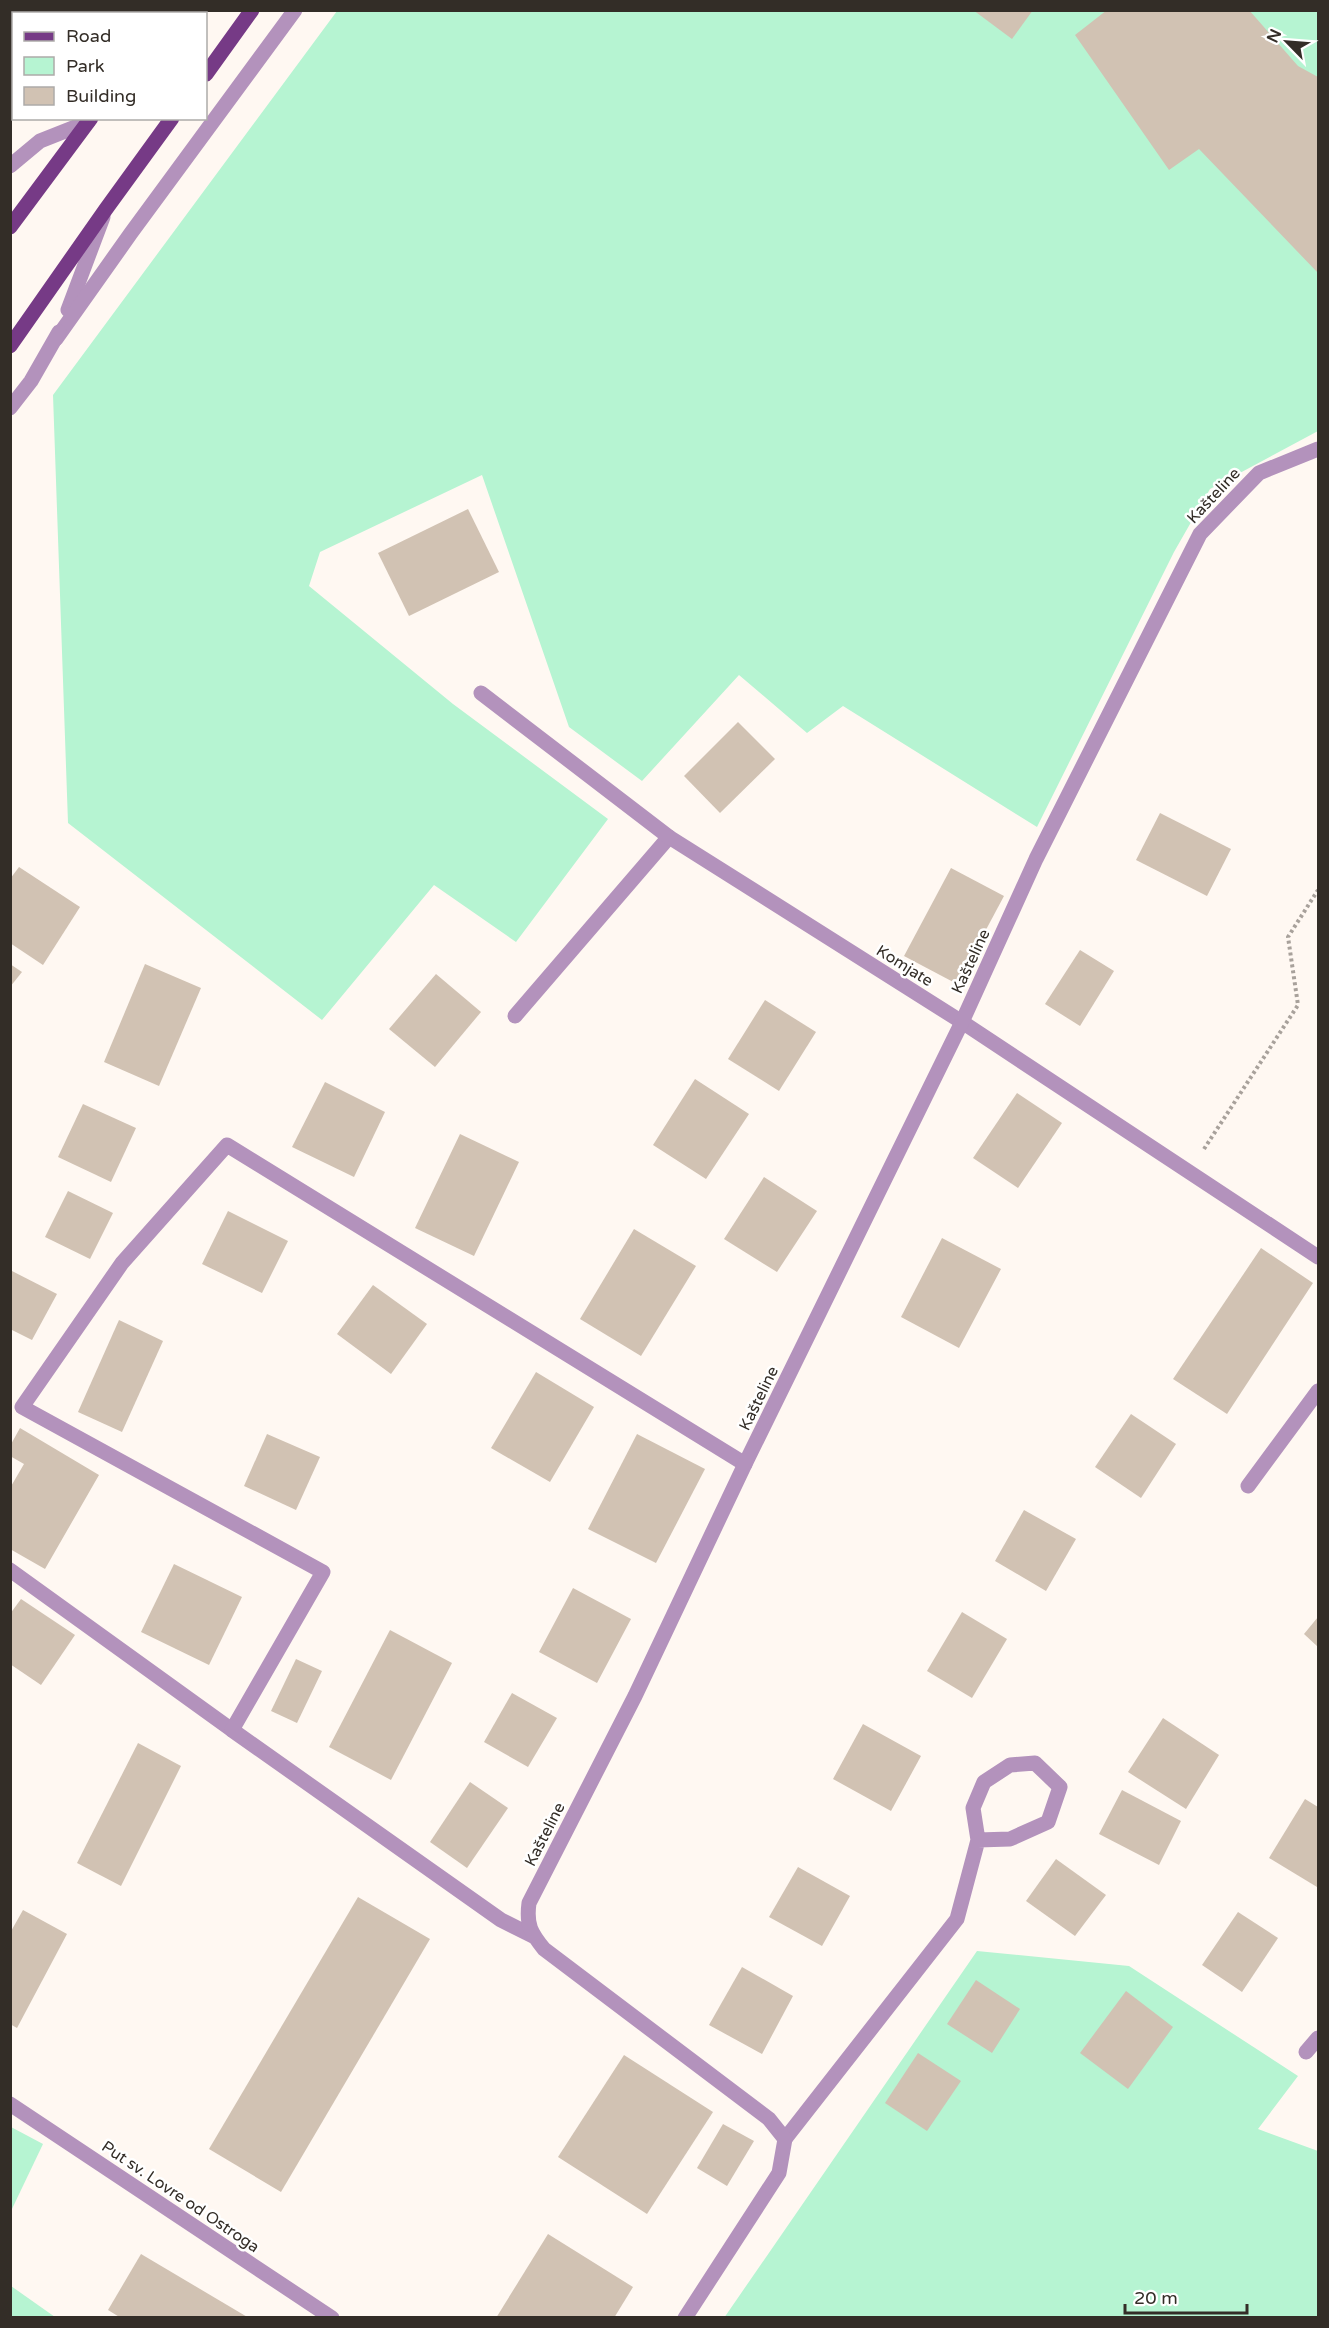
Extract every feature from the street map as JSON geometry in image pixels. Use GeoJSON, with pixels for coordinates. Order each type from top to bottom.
{"type":"FeatureCollection","features":[{"type":"Feature","properties":{"kind":"main road"},"geometry":{"type":"LineString","coordinates":[[207,73],[252,10]]}},
{"type":"Feature","properties":{"kind":"main road"},"geometry":{"type":"LineString","coordinates":[[10,227],[88,120]]}},
{"type":"Feature","properties":{"kind":"main road"},"geometry":{"type":"LineString","coordinates":[[10,346],[171,120]]}},
{"type":"Feature","properties":{"kind":"street"},"geometry":{"type":"LineString","coordinates":[[10,408],[31,381],[56,339],[131,233],[295,10]]}},
{"type":"Feature","properties":{"kind":"street"},"geometry":{"type":"LineString","coordinates":[[10,166],[40,141],[88,120]]}},
{"type":"Feature","properties":{"kind":"street"},"geometry":{"type":"LineString","coordinates":[[56,339],[81,281],[106,209]]}},
{"type":"Feature","properties":{"kind":"street","name":"Kašteline"},"geometry":{"type":"LineString","coordinates":[[533,1936],[527,1919],[529,1904],[635,1696],[745,1464],[962,1022],[1036,860],[1200,534],[1259,473],[1318,449]]}},
{"type":"Feature","properties":{"kind":"street","name":"Komjate"},"geometry":{"type":"LineString","coordinates":[[481,693],[669,837],[962,1022],[1318,1257]]}},
{"type":"Feature","properties":{"kind":"street"},"geometry":{"type":"LineString","coordinates":[[515,1016],[669,837]]}},
{"type":"Feature","properties":{"kind":"street"},"geometry":{"type":"LineString","coordinates":[[232,1730],[323,1572],[22,1407],[122,1263],[227,1145],[745,1464]]}},
{"type":"Feature","properties":{"kind":"street"},"geometry":{"type":"LineString","coordinates":[[1248,1486],[1318,1391]]}},
{"type":"Feature","properties":{"kind":"street"},"geometry":{"type":"LineString","coordinates":[[10,1570],[501,1920],[533,1936],[544,1949],[596,1990],[770,2119],[784,2139]]}},
{"type":"Feature","properties":{"kind":"street"},"geometry":{"type":"LineString","coordinates":[[685,2318],[779,2173],[784,2139],[957,1919],[978,1840],[973,1808],[984,1782],[1010,1765],[1035,1763],[1060,1786],[1048,1822],[1010,1839],[978,1840]]}},
{"type":"Feature","properties":{"kind":"street"},"geometry":{"type":"LineString","coordinates":[[1306,2052],[1318,2038]]}},
{"type":"Feature","properties":{"kind":"street","name":"Put sv. Lovre od Ostroga"},"geometry":{"type":"LineString","coordinates":[[10,2104],[332,2318]]}},
{"type":"Feature","properties":{"kind":"path"},"geometry":{"type":"LineString","coordinates":[[1189,1172],[1298,1005],[1288,937],[1318,890]]}},
{"type":"Feature","properties":{"kind":"green space"},"geometry":{"type":"Polygon","coordinates":[[[337,11],[1318,11],[1318,431],[1210,489],[1174,552],[1037,827],[843,706],[807,733],[739,675],[642,781],[569,727],[482,475],[320,552],[309,586],[453,704],[608,819],[516,942],[434,885],[322,1020],[68,823],[53,395],[337,11]]]}},
{"type":"Feature","properties":{"kind":"green space"},"geometry":{"type":"Polygon","coordinates":[[[977,1951],[1129,1966],[1298,2076],[1258,2129],[1318,2151],[1318,2317],[724,2318],[977,1951]]]}},
{"type":"Feature","properties":{"kind":"green space"},"geometry":{"type":"Polygon","coordinates":[[[11,2127],[43,2144],[11,2211],[11,2127]]]}},
{"type":"Feature","properties":{"kind":"green space"},"geometry":{"type":"Polygon","coordinates":[[[11,2286],[55,2317],[11,2317],[11,2286]]]}},
{"type":"Feature","properties":{"kind":"building"},"geometry":{"type":"Polygon","coordinates":[[[973,10],[1033,10],[1012,39],[973,10]]]}},
{"type":"Feature","properties":{"kind":"building"},"geometry":{"type":"Polygon","coordinates":[[[1107,10],[1249,10],[1298,66],[1318,77],[1318,273],[1199,149],[1169,170],[1075,35],[1107,10]]]}},
{"type":"Feature","properties":{"kind":"building"},"geometry":{"type":"Polygon","coordinates":[[[468,509],[499,572],[409,616],[378,553],[468,509]]]}},
{"type":"Feature","properties":{"kind":"building"},"geometry":{"type":"Polygon","coordinates":[[[738,722],[775,759],[720,813],[684,776],[738,722]]]}},
{"type":"Feature","properties":{"kind":"building"},"geometry":{"type":"Polygon","coordinates":[[[1160,813],[1231,849],[1207,896],[1136,860],[1160,813]]]}},
{"type":"Feature","properties":{"kind":"building"},"geometry":{"type":"Polygon","coordinates":[[[19,867],[80,907],[43,965],[10,943],[10,879],[19,867]]]}},
{"type":"Feature","properties":{"kind":"building"},"geometry":{"type":"Polygon","coordinates":[[[951,868],[1004,896],[957,984],[904,956],[951,868]]]}},
{"type":"Feature","properties":{"kind":"building"},"geometry":{"type":"Polygon","coordinates":[[[1080,950],[1114,971],[1080,1026],[1045,1004],[1080,950]]]}},
{"type":"Feature","properties":{"kind":"building"},"geometry":{"type":"Polygon","coordinates":[[[10,964],[22,972],[10,987],[10,964]]]}},
{"type":"Feature","properties":{"kind":"building"},"geometry":{"type":"Polygon","coordinates":[[[145,964],[201,988],[159,1086],[104,1062],[145,964]]]}},
{"type":"Feature","properties":{"kind":"building"},"geometry":{"type":"Polygon","coordinates":[[[436,974],[481,1012],[435,1067],[389,1029],[436,974]]]}},
{"type":"Feature","properties":{"kind":"building"},"geometry":{"type":"Polygon","coordinates":[[[765,1000],[816,1032],[779,1091],[728,1059],[765,1000]]]}},
{"type":"Feature","properties":{"kind":"building"},"geometry":{"type":"Polygon","coordinates":[[[695,1079],[749,1114],[706,1179],[653,1145],[695,1079]]]}},
{"type":"Feature","properties":{"kind":"building"},"geometry":{"type":"Polygon","coordinates":[[[325,1082],[385,1112],[354,1177],[292,1147],[325,1082]]]}},
{"type":"Feature","properties":{"kind":"building"},"geometry":{"type":"Polygon","coordinates":[[[1017,1093],[1062,1123],[1018,1188],[973,1158],[1017,1093]]]}},
{"type":"Feature","properties":{"kind":"building"},"geometry":{"type":"Polygon","coordinates":[[[83,1104],[136,1128],[111,1182],[58,1157],[83,1104]]]}},
{"type":"Feature","properties":{"kind":"building"},"geometry":{"type":"Polygon","coordinates":[[[460,1134],[519,1162],[474,1256],[415,1228],[460,1134]]]}},
{"type":"Feature","properties":{"kind":"building"},"geometry":{"type":"Polygon","coordinates":[[[764,1177],[817,1211],[777,1272],[724,1239],[764,1177]]]}},
{"type":"Feature","properties":{"kind":"building"},"geometry":{"type":"Polygon","coordinates":[[[68,1191],[113,1213],[90,1259],[45,1237],[68,1191]]]}},
{"type":"Feature","properties":{"kind":"building"},"geometry":{"type":"Polygon","coordinates":[[[228,1211],[288,1241],[262,1293],[202,1264],[228,1211]]]}},
{"type":"Feature","properties":{"kind":"building"},"geometry":{"type":"Polygon","coordinates":[[[634,1229],[696,1266],[641,1356],[580,1319],[634,1229]]]}},
{"type":"Feature","properties":{"kind":"building"},"geometry":{"type":"Polygon","coordinates":[[[942,1238],[1001,1269],[959,1348],[901,1317],[942,1238]]]}},
{"type":"Feature","properties":{"kind":"building"},"geometry":{"type":"Polygon","coordinates":[[[1261,1248],[1313,1283],[1227,1414],[1173,1379],[1261,1248]]]}},
{"type":"Feature","properties":{"kind":"building"},"geometry":{"type":"Polygon","coordinates":[[[10,1270],[57,1294],[32,1340],[10,1329],[10,1270]]]}},
{"type":"Feature","properties":{"kind":"building"},"geometry":{"type":"Polygon","coordinates":[[[373,1285],[427,1324],[391,1374],[337,1334],[373,1285]]]}},
{"type":"Feature","properties":{"kind":"building"},"geometry":{"type":"Polygon","coordinates":[[[119,1320],[163,1341],[122,1432],[78,1412],[119,1320]]]}},
{"type":"Feature","properties":{"kind":"building"},"geometry":{"type":"Polygon","coordinates":[[[536,1372],[594,1407],[550,1482],[491,1448],[536,1372]]]}},
{"type":"Feature","properties":{"kind":"building"},"geometry":{"type":"Polygon","coordinates":[[[1131,1414],[1176,1444],[1141,1498],[1095,1467],[1131,1414]]]}},
{"type":"Feature","properties":{"kind":"building"},"geometry":{"type":"Polygon","coordinates":[[[20,1428],[99,1475],[45,1569],[10,1549],[10,1488],[24,1464],[10,1456],[10,1446],[20,1428]]]}},
{"type":"Feature","properties":{"kind":"building"},"geometry":{"type":"Polygon","coordinates":[[[267,1434],[320,1457],[296,1510],[244,1486],[267,1434]]]}},
{"type":"Feature","properties":{"kind":"building"},"geometry":{"type":"Polygon","coordinates":[[[637,1434],[705,1469],[656,1563],[588,1529],[637,1434]]]}},
{"type":"Feature","properties":{"kind":"building"},"geometry":{"type":"Polygon","coordinates":[[[1024,1510],[1076,1539],[1046,1591],[995,1561],[1024,1510]]]}},
{"type":"Feature","properties":{"kind":"building"},"geometry":{"type":"Polygon","coordinates":[[[174,1564],[242,1597],[209,1665],[141,1632],[174,1564]]]}},
{"type":"Feature","properties":{"kind":"building"},"geometry":{"type":"Polygon","coordinates":[[[573,1588],[631,1619],[597,1683],[539,1652],[573,1588]]]}},
{"type":"Feature","properties":{"kind":"building"},"geometry":{"type":"Polygon","coordinates":[[[21,1599],[75,1635],[41,1685],[10,1664],[10,1614],[21,1599]]]}},
{"type":"Feature","properties":{"kind":"building"},"geometry":{"type":"Polygon","coordinates":[[[962,1612],[1007,1639],[972,1698],[927,1671],[962,1612]]]}},
{"type":"Feature","properties":{"kind":"building"},"geometry":{"type":"Polygon","coordinates":[[[1318,1617],[1318,1647],[1304,1634],[1318,1617]]]}},
{"type":"Feature","properties":{"kind":"building"},"geometry":{"type":"Polygon","coordinates":[[[390,1630],[452,1663],[391,1780],[329,1747],[390,1630]]]}},
{"type":"Feature","properties":{"kind":"building"},"geometry":{"type":"Polygon","coordinates":[[[296,1659],[322,1671],[297,1723],[271,1711],[296,1659]]]}},
{"type":"Feature","properties":{"kind":"building"},"geometry":{"type":"Polygon","coordinates":[[[512,1693],[557,1718],[528,1767],[484,1742],[512,1693]]]}},
{"type":"Feature","properties":{"kind":"building"},"geometry":{"type":"Polygon","coordinates":[[[1163,1718],[1219,1755],[1186,1809],[1128,1772],[1163,1718]]]}},
{"type":"Feature","properties":{"kind":"building"},"geometry":{"type":"Polygon","coordinates":[[[863,1724],[921,1756],[891,1811],[833,1779],[863,1724]]]}},
{"type":"Feature","properties":{"kind":"building"},"geometry":{"type":"Polygon","coordinates":[[[138,1743],[181,1766],[121,1886],[77,1863],[138,1743]]]}},
{"type":"Feature","properties":{"kind":"building"},"geometry":{"type":"Polygon","coordinates":[[[470,1782],[508,1808],[467,1868],[430,1842],[470,1782]]]}},
{"type":"Feature","properties":{"kind":"building"},"geometry":{"type":"Polygon","coordinates":[[[1122,1790],[1181,1821],[1159,1865],[1099,1834],[1122,1790]]]}},
{"type":"Feature","properties":{"kind":"building"},"geometry":{"type":"Polygon","coordinates":[[[1305,1799],[1318,1807],[1317,1887],[1269,1858],[1305,1799]]]}},
{"type":"Feature","properties":{"kind":"building"},"geometry":{"type":"Polygon","coordinates":[[[1056,1859],[1106,1895],[1075,1936],[1026,1901],[1056,1859]]]}},
{"type":"Feature","properties":{"kind":"building"},"geometry":{"type":"Polygon","coordinates":[[[798,1867],[850,1896],[822,1946],[769,1917],[798,1867]]]}},
{"type":"Feature","properties":{"kind":"building"},"geometry":{"type":"Polygon","coordinates":[[[358,1897],[430,1939],[281,2192],[209,2149],[358,1897]]]}},
{"type":"Feature","properties":{"kind":"building"},"geometry":{"type":"Polygon","coordinates":[[[23,1910],[67,1934],[17,2028],[10,2024],[10,1933],[23,1910]]]}},
{"type":"Feature","properties":{"kind":"building"},"geometry":{"type":"Polygon","coordinates":[[[1238,1912],[1278,1938],[1242,1992],[1202,1965],[1238,1912]]]}},
{"type":"Feature","properties":{"kind":"building"},"geometry":{"type":"Polygon","coordinates":[[[742,1967],[793,1996],[762,2054],[709,2025],[742,1967]]]}},
{"type":"Feature","properties":{"kind":"building"},"geometry":{"type":"Polygon","coordinates":[[[976,1980],[1020,2009],[992,2053],[947,2024],[976,1980]]]}},
{"type":"Feature","properties":{"kind":"building"},"geometry":{"type":"Polygon","coordinates":[[[1126,1991],[1173,2027],[1128,2089],[1080,2053],[1126,1991]]]}},
{"type":"Feature","properties":{"kind":"building"},"geometry":{"type":"Polygon","coordinates":[[[918,2053],[961,2081],[927,2131],[885,2103],[918,2053]]]}},
{"type":"Feature","properties":{"kind":"building"},"geometry":{"type":"Polygon","coordinates":[[[624,2055],[713,2112],[647,2214],[558,2157],[624,2055]]]}},
{"type":"Feature","properties":{"kind":"building"},"geometry":{"type":"Polygon","coordinates":[[[723,2124],[754,2141],[727,2186],[697,2168],[723,2124]]]}},
{"type":"Feature","properties":{"kind":"building"},"geometry":{"type":"Polygon","coordinates":[[[548,2234],[633,2287],[614,2318],[496,2318],[548,2234]]]}},
{"type":"Feature","properties":{"kind":"building"},"geometry":{"type":"Polygon","coordinates":[[[141,2254],[249,2318],[121,2318],[108,2310],[141,2254]]]}}]}
